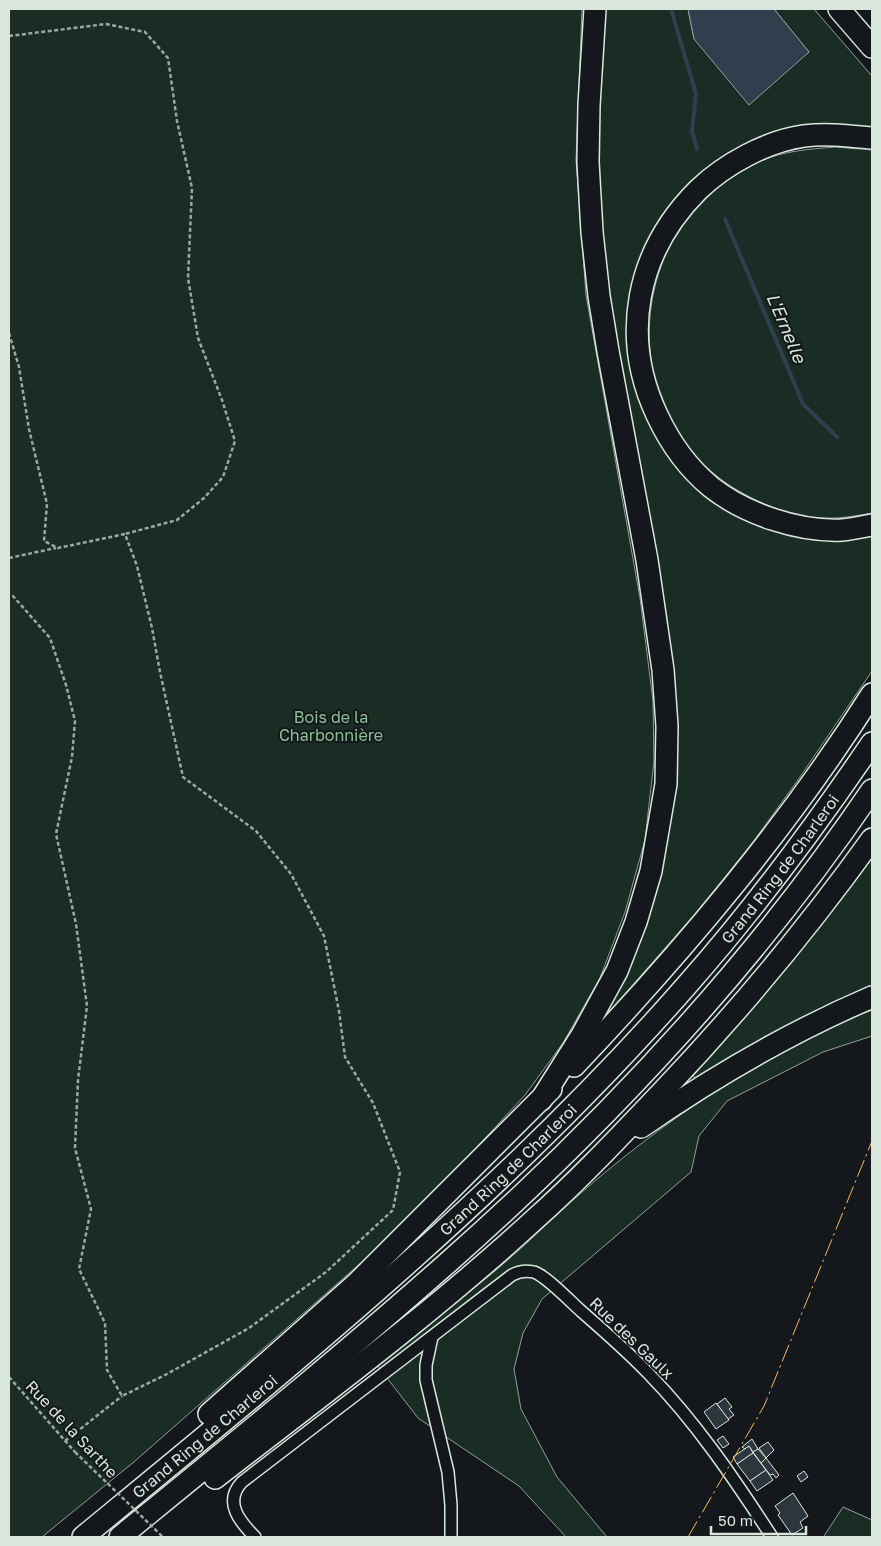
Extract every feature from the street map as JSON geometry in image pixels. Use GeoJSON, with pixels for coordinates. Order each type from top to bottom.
{"type":"FeatureCollection","features":[{"type":"Feature","properties":{"kind":"highway"},"geometry":{"type":"LineString","coordinates":[[541,1100],[582,1034],[617,971],[636,922],[651,871],[666,784],[667,726],[663,670],[646,560],[604,323],[592,232],[588,162],[589,105],[596,9]]}},
{"type":"Feature","properties":{"kind":"highway"},"geometry":{"type":"LineString","coordinates":[[839,9],[872,47]]}},
{"type":"Feature","properties":{"kind":"highway"},"geometry":{"type":"LineString","coordinates":[[872,138],[836,134],[804,136],[769,145],[737,160],[711,178],[685,203],[666,228],[656,248],[642,288],[637,325],[639,363],[648,396],[665,432],[684,460],[712,487],[746,508],[773,519],[804,527],[842,530],[872,525]]}},
{"type":"Feature","properties":{"kind":"highway"},"geometry":{"type":"LineString","coordinates":[[120,1507],[135,1481],[356,1283],[541,1100],[629,1008],[694,933],[796,806],[872,694]]}},
{"type":"Feature","properties":{"kind":"highway","name":"Grand Ring de Charleroi"},"geometry":{"type":"LineString","coordinates":[[83,1537],[335,1328],[518,1162],[605,1074],[687,985],[765,891],[839,792],[872,743]]}},
{"type":"Feature","properties":{"kind":"highway","name":"Grand Ring de Charleroi"},"geometry":{"type":"LineString","coordinates":[[120,1537],[352,1346],[446,1264],[544,1174],[625,1093],[708,1004],[788,905],[872,790]]}},
{"type":"Feature","properties":{"kind":"highway"},"geometry":{"type":"LineString","coordinates":[[134,1537],[156,1523],[390,1341],[482,1266],[598,1161],[737,1012],[872,839]]}},
{"type":"Feature","properties":{"kind":"highway"},"geometry":{"type":"LineString","coordinates":[[598,1161],[685,1097],[742,1061],[838,1011],[872,997]]}},
{"type":"Feature","properties":{"kind":"street","name":"Rue des Gaulx"},"geometry":{"type":"LineString","coordinates":[[255,1537],[241,1523],[238,1516],[234,1499],[239,1486],[519,1271],[536,1273],[598,1326],[648,1374],[683,1414],[737,1482],[772,1537]]}},
{"type":"Feature","properties":{"kind":"street"},"geometry":{"type":"LineString","coordinates":[[432,1337],[426,1365],[426,1380],[448,1472],[451,1537]]}},
{"type":"Feature","properties":{"kind":"path"},"geometry":{"type":"LineString","coordinates":[[9,36],[106,24],[145,32],[168,58],[178,121],[192,188],[188,278],[198,338],[236,441],[222,477],[204,498],[177,520],[125,534],[9,558]]}},
{"type":"Feature","properties":{"kind":"path"},"geometry":{"type":"LineString","coordinates":[[9,333],[19,367],[29,429],[47,504],[44,541],[58,548]]}},
{"type":"Feature","properties":{"kind":"path"},"geometry":{"type":"LineString","coordinates":[[64,1441],[122,1396],[167,1374],[249,1328],[326,1272],[393,1210],[400,1172],[373,1103],[345,1057],[339,1011],[324,936],[291,874],[256,831],[184,776],[137,566],[125,534]]}},
{"type":"Feature","properties":{"kind":"path"},"geometry":{"type":"LineString","coordinates":[[9,594],[13,596],[50,638],[66,685],[75,721],[72,757],[56,834],[76,924],[87,1006],[78,1080],[75,1148],[91,1208],[79,1269],[105,1323],[107,1370],[122,1396]]}},
{"type":"Feature","properties":{"kind":"path","name":"Rue de la Sarthe"},"geometry":{"type":"LineString","coordinates":[[9,1377],[64,1441],[162,1537]]}},
{"type":"Feature","properties":{"kind":"green space","name":"Bois de la Charbonnière"},"geometry":{"type":"Polygon","coordinates":[[[9,9],[582,9],[576,160],[586,295],[640,598],[653,701],[654,761],[645,840],[625,912],[600,978],[563,1043],[525,1095],[465,1160],[371,1254],[135,1461],[42,1537],[9,1537],[9,9]]]}},
{"type":"Feature","properties":{"kind":"green space"},"geometry":{"type":"Polygon","coordinates":[[[603,9],[688,9],[694,39],[809,52],[774,9],[814,9],[872,76],[872,132],[772,138],[660,223],[630,354],[719,501],[872,532],[872,671],[753,842],[695,914],[594,1029],[617,983],[673,757],[606,304],[596,183],[603,9]]]}},
{"type":"Feature","properties":{"kind":"green space"},"geometry":{"type":"Polygon","coordinates":[[[835,147],[872,150],[872,513],[840,518],[820,518],[792,514],[748,496],[718,477],[693,453],[674,426],[660,396],[652,363],[649,330],[653,295],[663,261],[672,240],[692,212],[709,194],[750,166],[769,158],[787,153],[835,147]]]}},
{"type":"Feature","properties":{"kind":"green space"},"geometry":{"type":"Polygon","coordinates":[[[872,858],[872,991],[697,1079],[693,1076],[786,969],[872,858]]]}},
{"type":"Feature","properties":{"kind":"green space"},"geometry":{"type":"Polygon","coordinates":[[[872,1010],[872,1036],[823,1052],[727,1101],[699,1136],[691,1172],[542,1299],[523,1333],[514,1369],[521,1409],[557,1477],[607,1537],[566,1537],[519,1486],[418,1418],[377,1365],[495,1271],[583,1191],[628,1154],[693,1106],[762,1063],[835,1026],[872,1010]]]}},
{"type":"Feature","properties":{"kind":"green space"},"geometry":{"type":"Polygon","coordinates":[[[843,1507],[872,1520],[872,1537],[824,1536],[843,1507]]]}},
{"type":"Feature","properties":{"kind":"water"},"geometry":{"type":"Polygon","coordinates":[[[688,9],[774,9],[809,52],[749,105],[694,39],[688,9]]]}},
{"type":"Feature","properties":{"kind":"building"},"geometry":{"type":"Polygon","coordinates":[[[725,1398],[732,1407],[729,1409],[734,1415],[728,1419],[717,1404],[725,1398]]]}},
{"type":"Feature","properties":{"kind":"building"},"geometry":{"type":"Polygon","coordinates":[[[716,1403],[729,1420],[716,1429],[704,1412],[716,1403]]]}},
{"type":"Feature","properties":{"kind":"building"},"geometry":{"type":"Polygon","coordinates":[[[723,1436],[729,1444],[723,1448],[717,1440],[723,1436]]]}},
{"type":"Feature","properties":{"kind":"building"},"geometry":{"type":"Polygon","coordinates":[[[752,1439],[758,1449],[753,1452],[749,1446],[745,1449],[742,1447],[752,1439]]]}},
{"type":"Feature","properties":{"kind":"building"},"geometry":{"type":"Polygon","coordinates":[[[768,1442],[774,1450],[766,1458],[759,1448],[768,1442]]]}},
{"type":"Feature","properties":{"kind":"building"},"geometry":{"type":"Polygon","coordinates":[[[749,1446],[753,1453],[737,1464],[733,1457],[749,1446]]]}},
{"type":"Feature","properties":{"kind":"building"},"geometry":{"type":"Polygon","coordinates":[[[758,1449],[766,1458],[761,1463],[753,1452],[758,1449]]]}},
{"type":"Feature","properties":{"kind":"building"},"geometry":{"type":"Polygon","coordinates":[[[753,1453],[766,1470],[750,1481],[737,1464],[753,1453]]]}},
{"type":"Feature","properties":{"kind":"building"},"geometry":{"type":"Polygon","coordinates":[[[766,1458],[779,1475],[776,1478],[773,1474],[770,1475],[761,1463],[766,1458]]]}},
{"type":"Feature","properties":{"kind":"building"},"geometry":{"type":"Polygon","coordinates":[[[766,1470],[773,1480],[757,1491],[750,1481],[766,1470]]]}},
{"type":"Feature","properties":{"kind":"building"},"geometry":{"type":"Polygon","coordinates":[[[804,1471],[808,1477],[801,1482],[797,1476],[804,1471]]]}},
{"type":"Feature","properties":{"kind":"building"},"geometry":{"type":"Polygon","coordinates":[[[793,1493],[808,1516],[800,1522],[803,1528],[792,1535],[778,1515],[780,1513],[775,1506],[793,1493]]]}},
{"type":"Feature","properties":{"kind":"waterway","name":"L'Ernelle"},"geometry":{"type":"LineString","coordinates":[[671,9],[696,94],[692,131],[697,149]]}},
{"type":"Feature","properties":{"kind":"waterway","name":"L'Ernelle"},"geometry":{"type":"LineString","coordinates":[[725,219],[803,404],[837,437]]}},
{"type":"Feature","properties":{"kind":"power"},"geometry":{"type":"LineString","coordinates":[[688,1537],[764,1406],[872,1141]]}}]}
